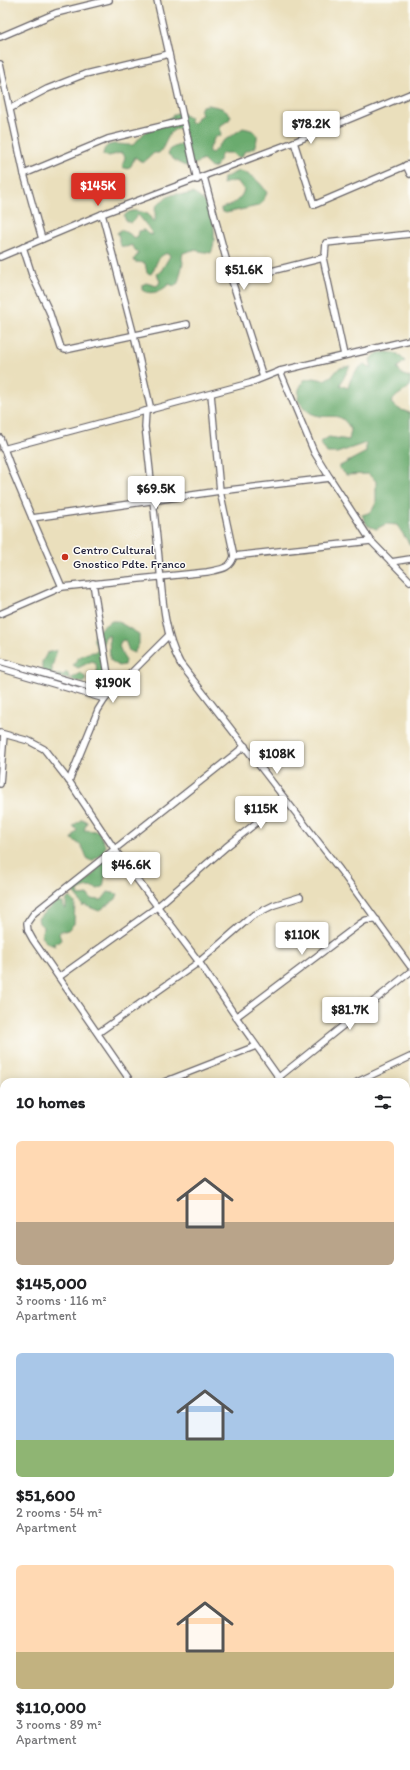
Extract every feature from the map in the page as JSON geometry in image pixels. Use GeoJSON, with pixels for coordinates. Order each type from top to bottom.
{"type":"FeatureCollection","features":[{"type":"Feature","properties":{"kind":"street"},"geometry":{"type":"LineString","coordinates":[[0,37],[56,13],[109,0]]}},
{"type":"Feature","properties":{"kind":"street"},"geometry":{"type":"LineString","coordinates":[[157,0],[197,180]]}},
{"type":"Feature","properties":{"kind":"street"},"geometry":{"type":"LineString","coordinates":[[11,108],[47,89],[85,74],[169,54]]}},
{"type":"Feature","properties":{"kind":"street"},"geometry":{"type":"LineString","coordinates":[[0,64],[11,108],[24,174],[42,239]]}},
{"type":"Feature","properties":{"kind":"street"},"geometry":{"type":"LineString","coordinates":[[0,257],[102,214],[197,180],[410,94]]}},
{"type":"Feature","properties":{"kind":"street"},"geometry":{"type":"LineString","coordinates":[[24,174],[108,139],[183,121]]}},
{"type":"Feature","properties":{"kind":"street"},"geometry":{"type":"LineString","coordinates":[[294,142],[314,205],[408,164],[410,174]]}},
{"type":"Feature","properties":{"kind":"street"},"geometry":{"type":"LineString","coordinates":[[204,177],[232,281],[263,377]]}},
{"type":"Feature","properties":{"kind":"street"},"geometry":{"type":"LineString","coordinates":[[102,214],[134,336],[148,411],[145,427],[168,636],[172,649],[180,663],[245,746],[410,966]]}},
{"type":"Feature","properties":{"kind":"street"},"geometry":{"type":"LineString","coordinates":[[344,355],[323,258],[325,256],[326,243],[410,234]]}},
{"type":"Feature","properties":{"kind":"street"},"geometry":{"type":"LineString","coordinates":[[23,247],[32,275],[49,311],[61,348],[65,350],[187,324]]}},
{"type":"Feature","properties":{"kind":"street"},"geometry":{"type":"LineString","coordinates":[[232,281],[323,258]]}},
{"type":"Feature","properties":{"kind":"street"},"geometry":{"type":"LineString","coordinates":[[3,449],[250,383],[280,371],[410,340]]}},
{"type":"Feature","properties":{"kind":"street"},"geometry":{"type":"LineString","coordinates":[[280,371],[314,452],[330,478],[371,541],[410,581]]}},
{"type":"Feature","properties":{"kind":"street"},"geometry":{"type":"LineString","coordinates":[[0,614],[62,587],[207,572],[232,564],[234,556],[220,491],[210,394]]}},
{"type":"Feature","properties":{"kind":"street"},"geometry":{"type":"LineString","coordinates":[[0,438],[3,449],[62,587]]}},
{"type":"Feature","properties":{"kind":"street"},"geometry":{"type":"LineString","coordinates":[[32,518],[220,491],[330,478]]}},
{"type":"Feature","properties":{"kind":"street"},"geometry":{"type":"LineString","coordinates":[[234,556],[371,541]]}},
{"type":"Feature","properties":{"kind":"street"},"geometry":{"type":"LineString","coordinates":[[391,562],[410,559]]}},
{"type":"Feature","properties":{"kind":"street"},"geometry":{"type":"LineString","coordinates":[[93,583],[111,693]]}},
{"type":"Feature","properties":{"kind":"street"},"geometry":{"type":"LineString","coordinates":[[69,781],[98,710],[105,699],[168,636]]}},
{"type":"Feature","properties":{"kind":"street"},"geometry":{"type":"LineString","coordinates":[[0,661],[111,693]]}},
{"type":"Feature","properties":{"kind":"street"},"geometry":{"type":"LineString","coordinates":[[0,668],[105,699]]}},
{"type":"Feature","properties":{"kind":"street"},"geometry":{"type":"LineString","coordinates":[[0,784],[2,734],[29,741],[44,749],[69,781],[115,850],[199,962],[278,1077],[410,972]]}},
{"type":"Feature","properties":{"kind":"street"},"geometry":{"type":"LineString","coordinates":[[128,1078],[33,940],[28,931],[27,923],[34,912],[115,850],[245,746]]}},
{"type":"Feature","properties":{"kind":"street"},"geometry":{"type":"LineString","coordinates":[[59,977],[157,907],[226,847],[285,800]]}},
{"type":"Feature","properties":{"kind":"street"},"geometry":{"type":"LineString","coordinates":[[98,1033],[199,962],[252,916],[274,905],[300,897]]}},
{"type":"Feature","properties":{"kind":"street"},"geometry":{"type":"LineString","coordinates":[[236,1017],[361,923],[366,920],[377,920]]}},
{"type":"Feature","properties":{"kind":"street"},"geometry":{"type":"LineString","coordinates":[[174,1078],[256,1046]]}},
{"type":"Feature","properties":{"kind":"street"},"geometry":{"type":"LineString","coordinates":[[365,1078],[410,1057]]}},
{"type":"Feature","properties":{"kind":"green space"},"geometry":{"type":"Polygon","coordinates":[[[208,105],[224,109],[231,116],[229,120],[220,126],[221,136],[215,137],[208,151],[212,153],[222,142],[243,128],[255,132],[257,139],[254,148],[244,152],[242,157],[236,157],[232,153],[222,153],[216,167],[211,168],[203,160],[191,166],[185,166],[175,161],[168,154],[170,149],[183,143],[186,139],[183,128],[177,129],[170,134],[159,153],[154,153],[143,163],[135,157],[131,166],[127,169],[122,167],[125,157],[122,153],[108,156],[103,155],[104,150],[110,145],[133,145],[147,130],[162,123],[176,113],[181,113],[190,118],[190,123],[195,122],[197,117],[202,115],[200,111],[202,106],[208,105]]]}},
{"type":"Feature","properties":{"kind":"green space"},"geometry":{"type":"Polygon","coordinates":[[[238,171],[246,173],[255,179],[262,185],[267,193],[262,203],[258,206],[226,213],[221,211],[221,208],[235,202],[244,190],[238,182],[233,181],[223,184],[224,178],[238,171]]]}},
{"type":"Feature","properties":{"kind":"green space"},"geometry":{"type":"Polygon","coordinates":[[[192,193],[208,206],[212,213],[214,225],[213,249],[211,253],[193,250],[183,253],[183,263],[178,283],[174,286],[169,284],[163,289],[153,293],[145,292],[142,290],[142,285],[146,283],[157,286],[160,282],[157,274],[161,271],[170,256],[168,253],[164,254],[158,259],[151,274],[147,273],[145,263],[135,262],[134,259],[138,254],[132,245],[126,247],[121,246],[117,233],[121,230],[130,234],[134,238],[138,236],[139,231],[144,230],[148,234],[153,235],[138,215],[131,223],[126,221],[124,216],[126,213],[132,211],[142,212],[148,214],[154,223],[157,205],[174,194],[185,195],[192,193]]]}},
{"type":"Feature","properties":{"kind":"green space"},"geometry":{"type":"Polygon","coordinates":[[[388,352],[398,354],[405,361],[397,368],[403,375],[410,377],[410,386],[391,403],[399,409],[410,413],[410,545],[397,525],[386,524],[376,529],[367,525],[362,515],[371,512],[376,503],[376,481],[368,474],[346,475],[338,467],[366,452],[366,443],[337,453],[327,453],[320,442],[329,437],[349,440],[351,430],[339,417],[321,416],[310,413],[298,400],[299,389],[304,380],[314,378],[324,380],[333,375],[339,368],[350,366],[340,385],[348,388],[355,372],[364,364],[372,369],[370,359],[378,353],[388,352]]]}},
{"type":"Feature","properties":{"kind":"green space"},"geometry":{"type":"Polygon","coordinates":[[[112,621],[117,621],[139,634],[139,644],[134,653],[129,651],[125,640],[121,641],[119,646],[125,660],[124,665],[119,666],[110,660],[109,635],[105,637],[102,647],[105,673],[101,676],[97,673],[96,663],[92,661],[78,668],[73,665],[82,656],[95,652],[98,648],[94,640],[97,632],[112,621]]]}},
{"type":"Feature","properties":{"kind":"green space"},"geometry":{"type":"Polygon","coordinates":[[[57,650],[52,667],[52,675],[63,675],[67,672],[70,679],[81,673],[86,678],[84,683],[42,673],[42,662],[47,653],[57,650]]]}},
{"type":"Feature","properties":{"kind":"green space"},"geometry":{"type":"Polygon","coordinates":[[[82,819],[87,822],[84,830],[98,831],[106,846],[101,855],[92,861],[87,859],[82,848],[72,839],[77,830],[73,826],[82,819]]]}},
{"type":"Feature","properties":{"kind":"green space"},"geometry":{"type":"Polygon","coordinates":[[[106,859],[112,860],[114,865],[106,872],[103,887],[98,889],[88,887],[78,891],[79,896],[88,895],[91,899],[102,900],[108,892],[118,894],[116,899],[99,911],[84,905],[83,907],[72,889],[89,879],[101,863],[106,859]]]}},
{"type":"Feature","properties":{"kind":"green space"},"geometry":{"type":"Polygon","coordinates":[[[69,897],[75,902],[74,924],[68,930],[61,931],[59,933],[61,940],[60,942],[53,943],[55,946],[47,943],[41,937],[43,927],[39,923],[38,918],[56,902],[63,903],[64,908],[66,909],[66,901],[69,897]]]}},
{"type":"Feature","properties":{"kind":"place","name":"Centro Cultural Gnostico Pdte. Franco"},"geometry":{"type":"Point","coordinates":[65,557]}}]}
